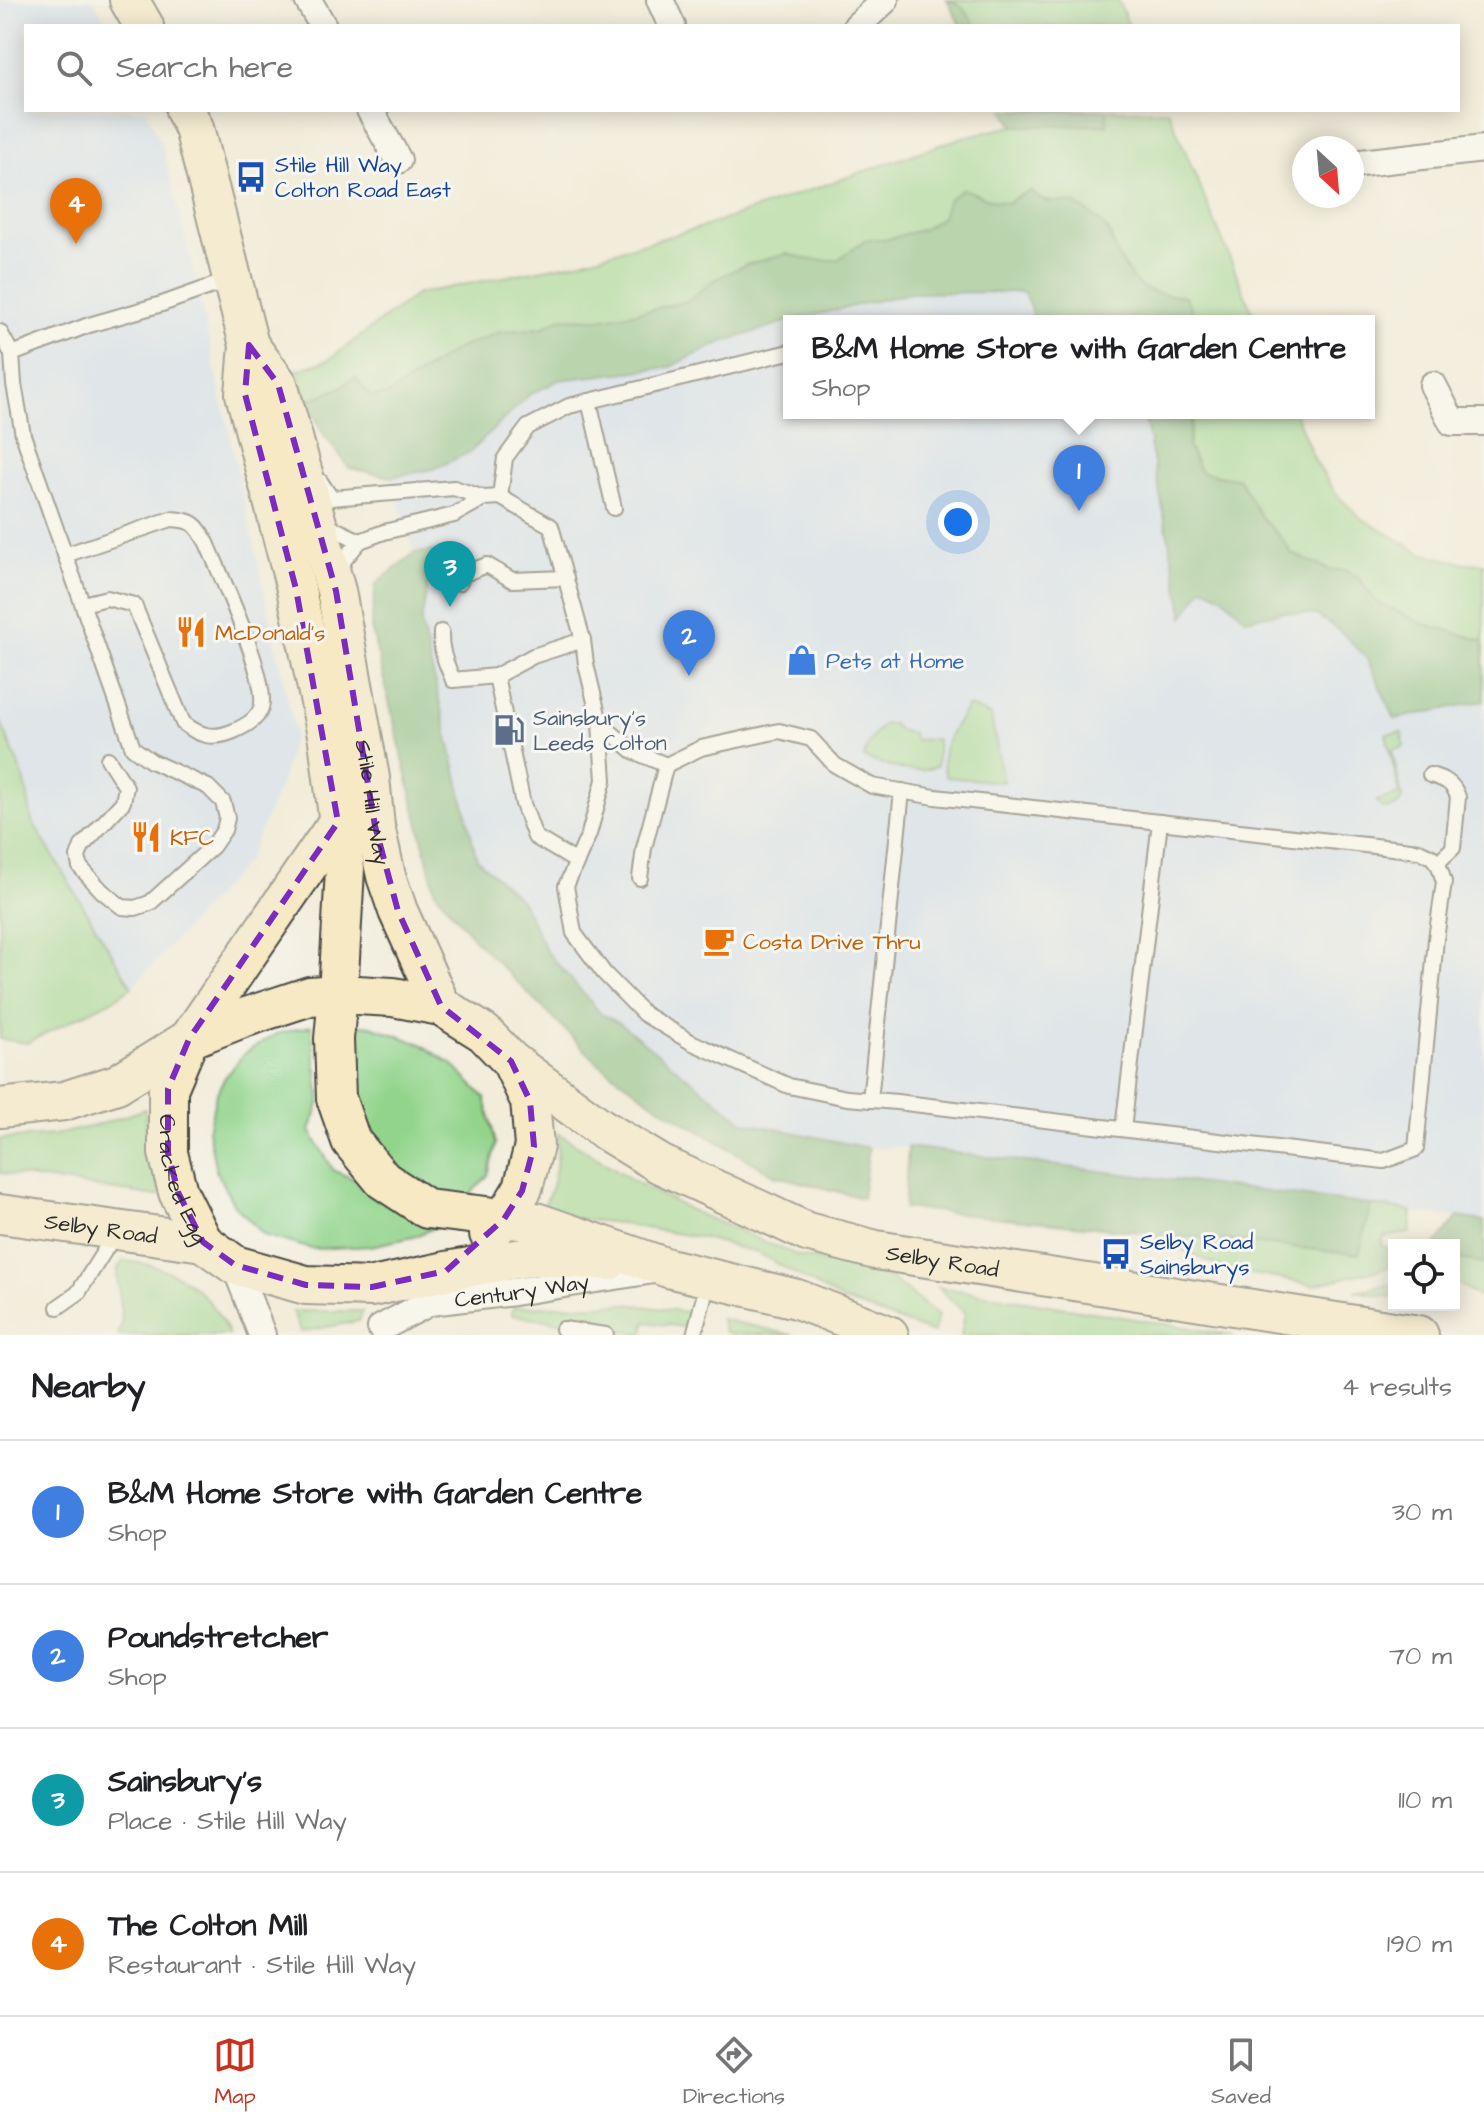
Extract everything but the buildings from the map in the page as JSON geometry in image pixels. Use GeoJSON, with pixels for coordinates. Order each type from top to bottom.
{"type":"FeatureCollection","features":[{"type":"Feature","properties":{"kind":"main road"},"geometry":{"type":"LineString","coordinates":[[129,0],[143,24]]}},
{"type":"Feature","properties":{"kind":"main road","name":"Stile Hill Way"},"geometry":{"type":"LineString","coordinates":[[186,112],[194,128],[249,345],[245,394],[305,511],[336,591],[386,876],[398,911],[441,1006]]}},
{"type":"Feature","properties":{"kind":"main road","name":"Stile Hill Way"},"geometry":{"type":"LineString","coordinates":[[249,345],[278,384],[295,448],[305,511],[296,589],[328,740],[345,869],[338,994]]}},
{"type":"Feature","properties":{"kind":"main road","name":"Stile Hill Way"},"geometry":{"type":"LineString","coordinates":[[189,1039],[338,822]]}},
{"type":"Feature","properties":{"kind":"main road"},"geometry":{"type":"LineString","coordinates":[[338,994],[334,1039],[336,1098],[351,1141],[383,1180],[427,1209],[536,1222],[668,1268],[797,1299],[889,1335]]}},
{"type":"Feature","properties":{"kind":"main road","name":"Cracked Egg"},"geometry":{"type":"LineString","coordinates":[[338,994],[393,997],[441,1006],[484,1033],[511,1061],[530,1101],[534,1146],[522,1191],[504,1219],[472,1252],[446,1271],[372,1287],[306,1285],[235,1265],[203,1242],[178,1192],[168,1153],[168,1089],[189,1039],[310,996],[338,994]]}},
{"type":"Feature","properties":{"kind":"main road"},"geometry":{"type":"LineString","coordinates":[[0,1108],[64,1101],[117,1084],[189,1039]]}},
{"type":"Feature","properties":{"kind":"main road","name":"Selby Road"},"geometry":{"type":"LineString","coordinates":[[511,1061],[601,1128],[660,1164],[807,1232],[876,1250],[1419,1335]]}},
{"type":"Feature","properties":{"kind":"main road","name":"Selby Road"},"geometry":{"type":"LineString","coordinates":[[0,1214],[203,1242]]}},
{"type":"Feature","properties":{"kind":"main road"},"geometry":{"type":"LineString","coordinates":[[446,1271],[535,1256],[595,1259],[668,1268]]}},
{"type":"Feature","properties":{"kind":"street"},"geometry":{"type":"LineString","coordinates":[[308,0],[322,24]]}},
{"type":"Feature","properties":{"kind":"street"},"geometry":{"type":"LineString","coordinates":[[660,0],[671,24]]}},
{"type":"Feature","properties":{"kind":"street"},"geometry":{"type":"LineString","coordinates":[[859,24],[885,0]]}},
{"type":"Feature","properties":{"kind":"street"},"geometry":{"type":"LineString","coordinates":[[371,112],[398,160]]}},
{"type":"Feature","properties":{"kind":"street"},"geometry":{"type":"LineString","coordinates":[[1364,163],[1484,149]]}},
{"type":"Feature","properties":{"kind":"street"},"geometry":{"type":"LineString","coordinates":[[1433,385],[1452,422],[1484,422]]}},
{"type":"Feature","properties":{"kind":"street"},"geometry":{"type":"LineString","coordinates":[[235,1265],[262,1335]]}},
{"type":"Feature","properties":{"kind":"street","name":"Century Way"},"geometry":{"type":"LineString","coordinates":[[379,1332],[430,1302],[668,1268]]}},
{"type":"Feature","properties":{"kind":"street","name":"Century Way"},"geometry":{"type":"LineString","coordinates":[[379,1332],[446,1271]]}},
{"type":"Feature","properties":{"kind":"lane"},"geometry":{"type":"LineString","coordinates":[[12,354],[89,325],[232,279]]}},
{"type":"Feature","properties":{"kind":"lane"},"geometry":{"type":"LineString","coordinates":[[0,332],[12,354],[23,435],[133,748],[151,761],[208,787],[223,802],[227,818],[224,830],[213,846],[150,903],[135,908],[122,907],[102,891],[80,867],[78,857],[82,846],[123,802],[126,787],[108,759]]}},
{"type":"Feature","properties":{"kind":"lane"},"geometry":{"type":"LineString","coordinates":[[500,497],[505,458],[528,427],[569,406],[783,353]]}},
{"type":"Feature","properties":{"kind":"lane"},"geometry":{"type":"LineString","coordinates":[[589,401],[614,508]]}},
{"type":"Feature","properties":{"kind":"lane"},"geometry":{"type":"LineString","coordinates":[[305,511],[454,488],[484,498],[500,497],[551,526],[583,640],[600,723],[604,780],[589,834],[566,886],[574,933],[604,973],[644,1014],[691,1042],[789,1086],[847,1098],[1384,1161],[1416,1149],[1444,882],[1432,857],[1419,851],[935,797],[872,786],[835,765],[811,739],[779,731],[701,748],[666,765],[633,751],[600,723]]}},
{"type":"Feature","properties":{"kind":"lane"},"geometry":{"type":"LineString","coordinates":[[305,511],[360,541],[454,515],[484,498]]}},
{"type":"Feature","properties":{"kind":"lane"},"geometry":{"type":"LineString","coordinates":[[65,555],[171,519],[188,519],[198,527],[207,543],[255,662],[264,692],[261,710],[250,724],[227,734],[211,736],[196,733],[183,723],[134,605],[107,598],[83,604]]}},
{"type":"Feature","properties":{"kind":"lane","name":"Stile Hill Way"},"geometry":{"type":"LineString","coordinates":[[336,591],[344,560],[360,541]]}},
{"type":"Feature","properties":{"kind":"lane"},"geometry":{"type":"LineString","coordinates":[[459,583],[464,574],[487,565],[512,580],[566,578]]}},
{"type":"Feature","properties":{"kind":"lane"},"geometry":{"type":"LineString","coordinates":[[441,632],[442,655],[453,680],[496,676],[533,656],[583,640]]}},
{"type":"Feature","properties":{"kind":"lane"},"geometry":{"type":"LineString","coordinates":[[496,676],[523,804],[535,837],[577,862]]}},
{"type":"Feature","properties":{"kind":"lane"},"geometry":{"type":"LineString","coordinates":[[640,878],[644,848],[666,765]]}},
{"type":"Feature","properties":{"kind":"lane"},"geometry":{"type":"LineString","coordinates":[[1430,775],[1445,779],[1458,797],[1453,848],[1437,863]]}},
{"type":"Feature","properties":{"kind":"lane"},"geometry":{"type":"LineString","coordinates":[[870,1100],[902,791]]}},
{"type":"Feature","properties":{"kind":"lane"},"geometry":{"type":"LineString","coordinates":[[1123,1129],[1160,822]]}},
{"type":"Feature","properties":{"kind":"lane"},"geometry":{"type":"LineString","coordinates":[[58,1307],[78,1293],[118,1230]]}},
{"type":"Feature","properties":{"kind":"lane"},"geometry":{"type":"LineString","coordinates":[[694,1335],[709,1278]]}},
{"type":"Feature","properties":{"kind":"lane"},"geometry":{"type":"LineString","coordinates":[[563,1329],[606,1335]]}},
{"type":"Feature","properties":{"kind":"highlighted area"},"geometry":{"type":"Polygon","coordinates":[[[249,345],[278,384],[336,591],[375,826],[398,911],[441,1006],[511,1061],[530,1101],[534,1146],[522,1191],[504,1219],[446,1271],[372,1287],[306,1285],[235,1265],[203,1242],[178,1192],[168,1153],[168,1089],[189,1039],[338,822],[296,589],[245,394],[249,345]]]}},
{"type":"Feature","properties":{"kind":"shaded area"},"geometry":{"type":"Polygon","coordinates":[[[0,0],[93,0],[107,24],[24,24],[24,112],[147,112],[161,143],[189,251],[295,732],[280,785],[247,861],[132,987],[32,821],[25,781],[0,720],[0,0]]]}},
{"type":"Feature","properties":{"kind":"shaded area"},"geometry":{"type":"Polygon","coordinates":[[[1024,292],[1033,315],[813,315],[910,293],[1024,292]]]}},
{"type":"Feature","properties":{"kind":"shaded area"},"geometry":{"type":"Polygon","coordinates":[[[783,324],[783,419],[1145,419],[1184,616],[1203,587],[1221,595],[1247,619],[1284,612],[1316,616],[1341,632],[1366,656],[1395,719],[1484,701],[1484,1221],[908,1147],[869,1148],[744,1122],[621,1024],[601,1014],[547,952],[522,901],[477,859],[421,623],[428,584],[449,550],[414,553],[391,477],[434,469],[470,452],[529,395],[559,380],[670,367],[720,343],[783,324]]]}},
{"type":"Feature","properties":{"kind":"green space"},"geometry":{"type":"Polygon","coordinates":[[[947,0],[1118,0],[1128,24],[960,24],[947,0]]]}},
{"type":"Feature","properties":{"kind":"green space"},"geometry":{"type":"Polygon","coordinates":[[[947,0],[964,9],[974,24],[960,24],[947,0]]]}},
{"type":"Feature","properties":{"kind":"green space"},"geometry":{"type":"Polygon","coordinates":[[[1006,112],[1169,112],[1253,315],[1189,315],[1192,310],[1135,284],[1115,250],[1110,231],[1075,203],[1043,202],[1018,196],[1008,203],[963,189],[948,200],[942,217],[924,229],[888,239],[868,239],[837,260],[812,260],[787,254],[745,265],[714,280],[688,301],[599,319],[561,318],[541,328],[500,332],[428,367],[388,395],[371,397],[355,377],[338,389],[307,401],[298,370],[328,360],[417,294],[574,263],[706,226],[963,137],[1013,126],[1006,112]]]}},
{"type":"Feature","properties":{"kind":"green space"},"geometry":{"type":"Polygon","coordinates":[[[1006,112],[1107,112],[1107,125],[1014,126],[1006,112]]]}},
{"type":"Feature","properties":{"kind":"green space"},"geometry":{"type":"Polygon","coordinates":[[[963,189],[1008,203],[1031,191],[1046,201],[1077,205],[1106,229],[1135,282],[1150,291],[1185,296],[1192,310],[1189,315],[1033,315],[1024,292],[910,293],[815,315],[783,315],[783,323],[720,343],[670,367],[559,380],[529,395],[470,452],[434,469],[391,477],[349,468],[322,432],[307,401],[338,389],[355,377],[371,397],[388,395],[455,350],[500,332],[541,328],[561,318],[599,319],[687,301],[714,280],[745,265],[787,254],[812,260],[837,260],[868,239],[888,239],[924,229],[942,217],[948,200],[963,189]]]}},
{"type":"Feature","properties":{"kind":"green space"},"geometry":{"type":"Polygon","coordinates":[[[1145,419],[1192,419],[1188,447],[1201,472],[1239,479],[1261,517],[1292,554],[1330,570],[1346,570],[1358,577],[1375,601],[1421,623],[1484,641],[1484,701],[1395,719],[1366,657],[1341,632],[1316,615],[1284,612],[1246,619],[1221,595],[1203,587],[1184,617],[1145,419]]]}},
{"type":"Feature","properties":{"kind":"green space"},"geometry":{"type":"Polygon","coordinates":[[[1192,419],[1298,419],[1315,461],[1336,494],[1361,518],[1423,554],[1484,564],[1484,641],[1421,623],[1375,601],[1358,577],[1346,570],[1330,570],[1292,554],[1261,517],[1239,480],[1201,472],[1188,447],[1192,419]]]}},
{"type":"Feature","properties":{"kind":"green space"},"geometry":{"type":"Polygon","coordinates":[[[450,549],[428,584],[421,623],[477,859],[522,901],[547,952],[601,1014],[621,1024],[744,1122],[869,1148],[862,1198],[774,1175],[659,1107],[599,1064],[475,940],[435,891],[371,627],[376,584],[414,553],[450,549]]]}},
{"type":"Feature","properties":{"kind":"green space"},"geometry":{"type":"Polygon","coordinates":[[[968,706],[991,716],[1003,782],[946,777],[943,767],[945,748],[968,706]]]}},
{"type":"Feature","properties":{"kind":"green space"},"geometry":{"type":"Polygon","coordinates":[[[0,720],[25,781],[32,821],[132,987],[27,1043],[0,1039],[0,720]]]}},
{"type":"Feature","properties":{"kind":"green space"},"geometry":{"type":"Polygon","coordinates":[[[884,724],[893,724],[898,730],[912,733],[915,740],[937,739],[937,766],[919,771],[891,767],[864,758],[871,740],[884,724]]]}},
{"type":"Feature","properties":{"kind":"green space"},"geometry":{"type":"Polygon","coordinates":[[[1402,732],[1404,747],[1392,750],[1402,797],[1395,807],[1382,808],[1376,801],[1400,794],[1386,734],[1402,732]]]}},
{"type":"Feature","properties":{"kind":"green space"},"geometry":{"type":"Polygon","coordinates":[[[353,1024],[371,1026],[421,1044],[453,1065],[485,1098],[496,1144],[488,1175],[464,1201],[443,1198],[391,1166],[364,1123],[354,1089],[351,1059],[353,1024]]]}},
{"type":"Feature","properties":{"kind":"green space"},"geometry":{"type":"Polygon","coordinates":[[[311,1026],[320,1101],[310,1131],[334,1171],[365,1183],[438,1226],[413,1237],[371,1246],[312,1249],[264,1235],[234,1205],[216,1171],[208,1130],[216,1095],[225,1077],[245,1053],[276,1034],[311,1026]]]}},
{"type":"Feature","properties":{"kind":"green space"},"geometry":{"type":"Polygon","coordinates":[[[145,1109],[149,1152],[161,1193],[157,1196],[0,1173],[0,1139],[54,1135],[95,1126],[145,1109]]]}},
{"type":"Feature","properties":{"kind":"green space"},"geometry":{"type":"Polygon","coordinates":[[[558,1133],[634,1181],[696,1213],[799,1256],[886,1275],[938,1315],[933,1333],[842,1300],[758,1253],[703,1238],[610,1222],[539,1216],[554,1176],[558,1133]]]}},
{"type":"Feature","properties":{"kind":"green space"},"geometry":{"type":"Polygon","coordinates":[[[908,1147],[1371,1205],[1359,1254],[904,1208],[908,1147]]]}},
{"type":"Feature","properties":{"kind":"green space"},"geometry":{"type":"Polygon","coordinates":[[[1371,1205],[1412,1211],[1410,1233],[1384,1237],[1382,1245],[1388,1248],[1388,1267],[1314,1285],[1225,1269],[1143,1232],[1359,1254],[1371,1205]]]}},
{"type":"Feature","properties":{"kind":"green space"},"geometry":{"type":"Polygon","coordinates":[[[1458,1217],[1484,1221],[1484,1263],[1460,1259],[1460,1239],[1440,1239],[1458,1217]]]}},
{"type":"Feature","properties":{"kind":"green space"},"geometry":{"type":"Polygon","coordinates":[[[1460,1259],[1484,1263],[1484,1300],[1460,1285],[1460,1259]]]}},
{"type":"Feature","properties":{"kind":"green space"},"geometry":{"type":"Polygon","coordinates":[[[124,1261],[159,1268],[188,1282],[211,1305],[229,1335],[118,1335],[122,1323],[117,1274],[124,1261]]]}},
{"type":"Feature","properties":{"kind":"green space"},"geometry":{"type":"Polygon","coordinates":[[[1388,1285],[1388,1296],[1355,1291],[1388,1285]]]}},
{"type":"Feature","properties":{"kind":"green space"},"geometry":{"type":"Polygon","coordinates":[[[938,1287],[1233,1335],[961,1335],[965,1313],[938,1287]]]}},
{"type":"Feature","properties":{"kind":"green space"},"geometry":{"type":"Polygon","coordinates":[[[627,1304],[688,1312],[684,1327],[645,1322],[643,1334],[512,1315],[513,1307],[627,1304]]]}},
{"type":"Feature","properties":{"kind":"green space"},"geometry":{"type":"Polygon","coordinates":[[[293,1311],[363,1311],[359,1321],[300,1332],[293,1311]]]}},
{"type":"Feature","properties":{"kind":"green space"},"geometry":{"type":"Polygon","coordinates":[[[721,1319],[793,1335],[731,1334],[724,1331],[721,1319]]]}},
{"type":"Feature","properties":{"kind":"place","name":"Stile Hill Way Colton Road East"},"geometry":{"type":"Point","coordinates":[251,177]}},
{"type":"Feature","properties":{"kind":"place","name":"The Colton Mill"},"geometry":{"type":"Point","coordinates":[76,244]}},
{"type":"Feature","properties":{"kind":"place","name":"B&M Home Store with Garden Centre"},"geometry":{"type":"Point","coordinates":[1079,511]}},
{"type":"Feature","properties":{"kind":"place","name":"Sainsbury's"},"geometry":{"type":"Point","coordinates":[450,607]}},
{"type":"Feature","properties":{"kind":"place","name":"McDonald's"},"geometry":{"type":"Point","coordinates":[191,632]}},
{"type":"Feature","properties":{"kind":"place","name":"Pets at Home"},"geometry":{"type":"Point","coordinates":[802,660]}},
{"type":"Feature","properties":{"kind":"place","name":"Poundstretcher"},"geometry":{"type":"Point","coordinates":[689,676]}},
{"type":"Feature","properties":{"kind":"place","name":"Sainsbury's Leeds Colton"},"geometry":{"type":"Point","coordinates":[509,730]}},
{"type":"Feature","properties":{"kind":"place","name":"KFC"},"geometry":{"type":"Point","coordinates":[146,837]}},
{"type":"Feature","properties":{"kind":"place","name":"Costa Drive Thru"},"geometry":{"type":"Point","coordinates":[719,941]}},
{"type":"Feature","properties":{"kind":"place","name":"Selby Road Sainsburys"},"geometry":{"type":"Point","coordinates":[1116,1254]}}]}
